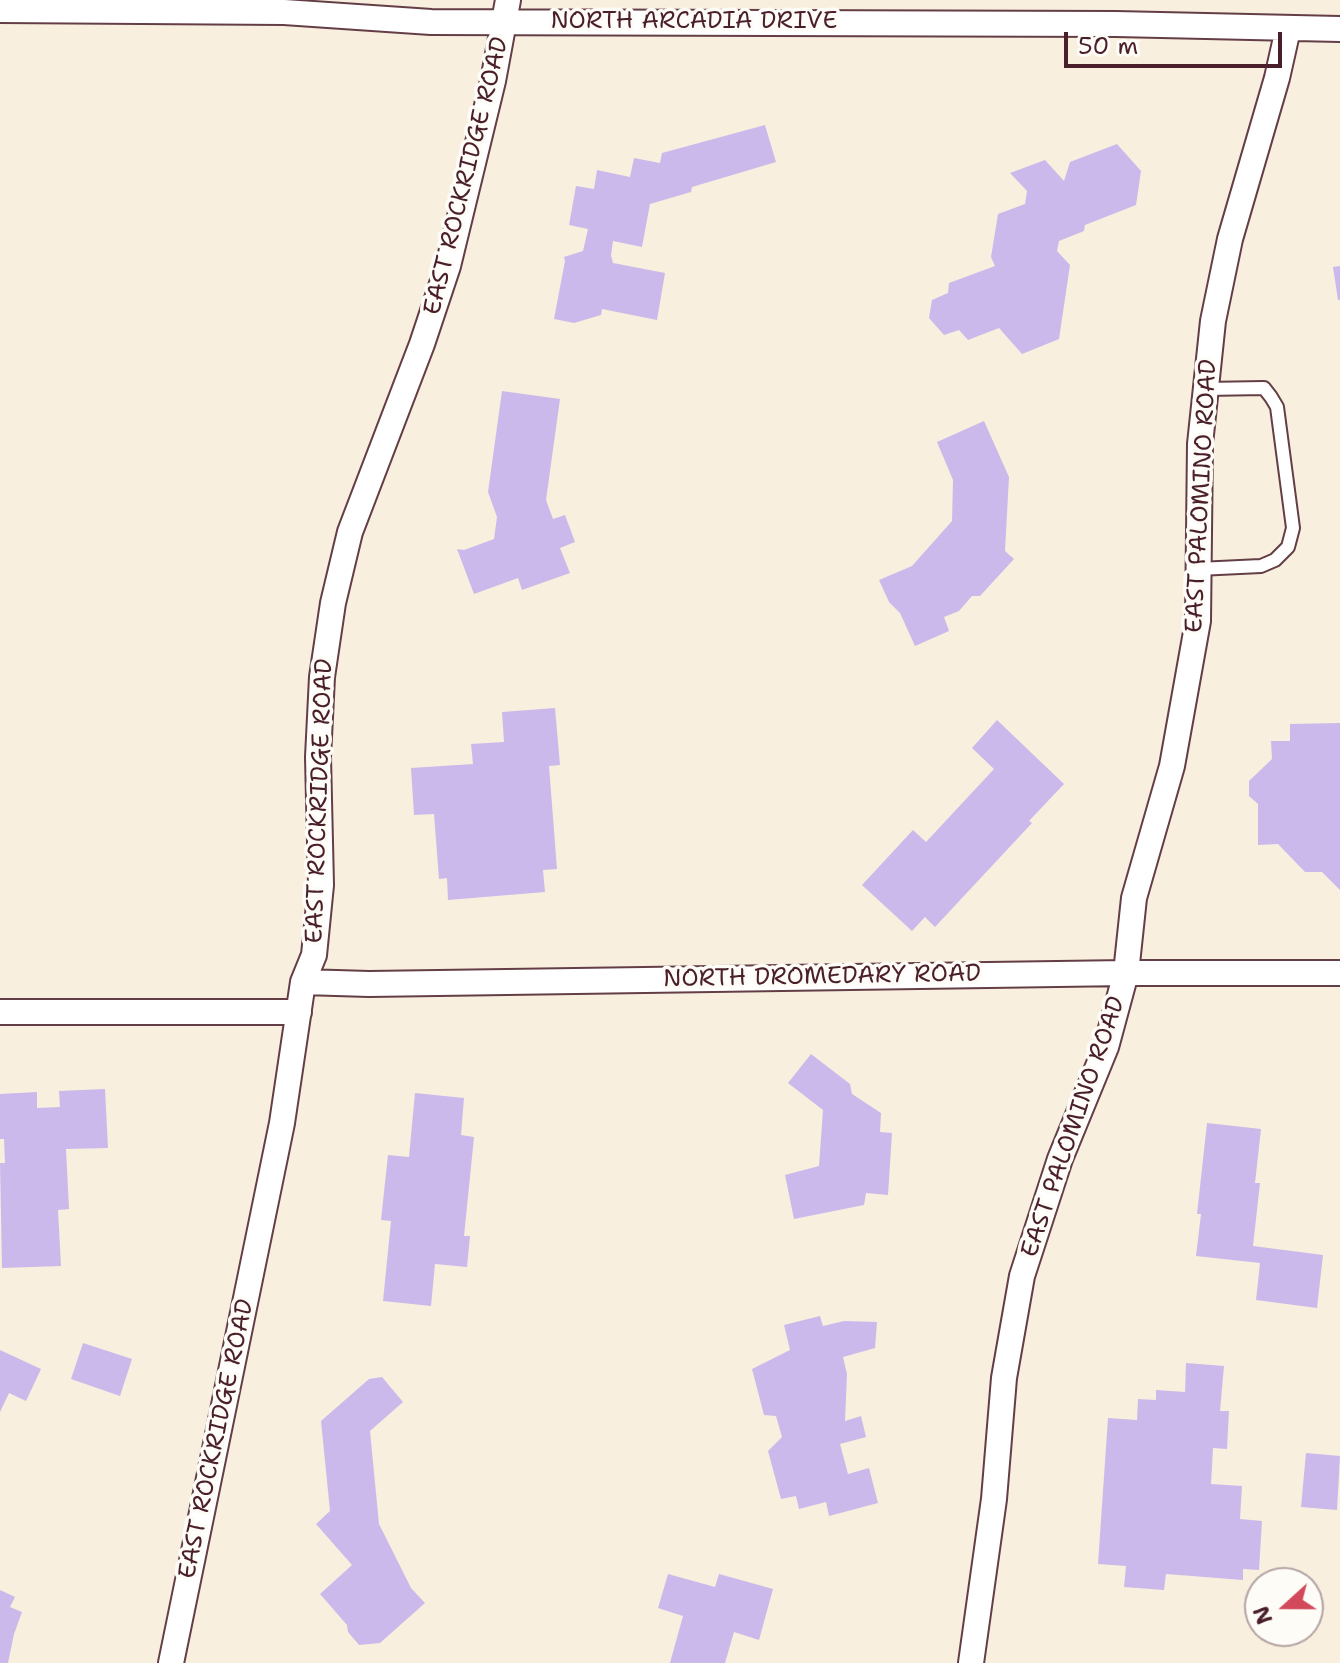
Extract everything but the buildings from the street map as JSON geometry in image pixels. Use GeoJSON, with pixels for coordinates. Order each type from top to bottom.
{"type":"FeatureCollection","features":[{"type":"Feature","properties":{"kind":"street","name":"NORTH ARCADIA DRIVE"},"geometry":{"type":"LineString","coordinates":[[0,10],[284,12],[431,22],[507,10],[1116,12],[1288,29],[1340,29]]}},
{"type":"Feature","properties":{"kind":"street","name":"EAST ROCKRIDGE ROAD"},"geometry":{"type":"LineString","coordinates":[[171,1663],[282,1123],[303,982],[314,955],[321,885],[318,757],[322,677],[333,603],[350,532],[422,344],[448,266],[507,10]]}},
{"type":"Feature","properties":{"kind":"street","name":"EAST PALOMINO ROAD"},"geometry":{"type":"LineString","coordinates":[[971,1663],[994,1499],[1004,1378],[1022,1276],[1060,1159],[1106,1047],[1126,973],[1134,898],[1175,752],[1198,621],[1200,444],[1213,321],[1230,239],[1277,78],[1288,29]]}},
{"type":"Feature","properties":{"kind":"street","name":"NORTH DROMEDARY ROAD"},"geometry":{"type":"LineString","coordinates":[[303,982],[369,984],[1126,973],[1340,973]]}},
{"type":"Feature","properties":{"kind":"street"},"geometry":{"type":"LineString","coordinates":[[0,1012],[299,1012]]}},
{"type":"Feature","properties":{"kind":"lane"},"geometry":{"type":"LineString","coordinates":[[1198,569],[1261,566],[1275,560],[1288,547],[1293,528],[1277,407],[1271,397],[1264,388],[1205,389]]}}]}
